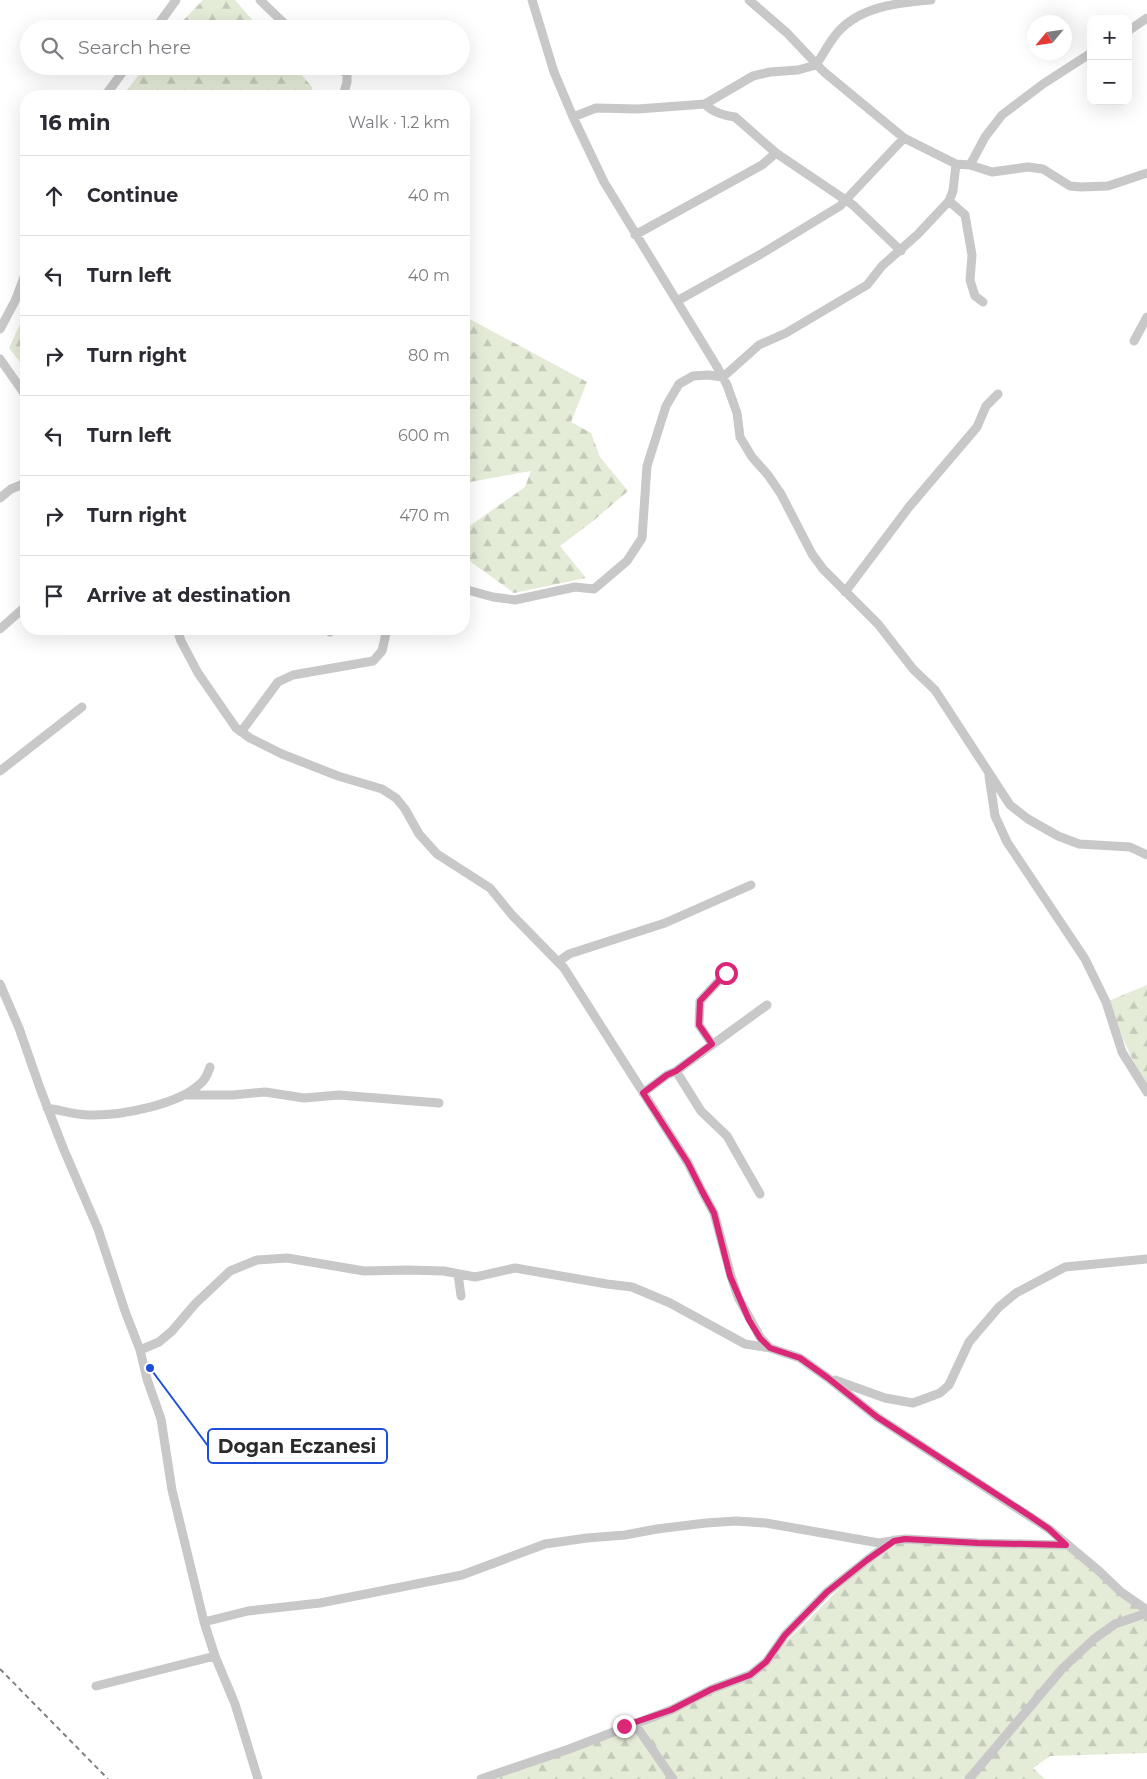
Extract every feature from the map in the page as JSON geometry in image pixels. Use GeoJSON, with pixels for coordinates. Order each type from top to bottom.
{"type":"FeatureCollection","features":[{"type":"Feature","properties":{"kind":"street"},"geometry":{"type":"LineString","coordinates":[[162,20],[176,0]]}},
{"type":"Feature","properties":{"kind":"street"},"geometry":{"type":"LineString","coordinates":[[260,0],[281,20]]}},
{"type":"Feature","properties":{"kind":"street"},"geometry":{"type":"LineString","coordinates":[[532,0],[554,72],[604,182],[723,378],[737,413],[740,437],[752,457],[781,494],[818,562],[878,624],[913,669],[935,690],[1010,805],[1028,819],[1058,836],[1079,844],[1130,848],[1147,854]]}},
{"type":"Feature","properties":{"kind":"street"},"geometry":{"type":"LineString","coordinates":[[749,0],[787,33],[816,65],[904,138],[956,164],[970,164],[992,172],[1028,167],[1042,170],[1070,186],[1081,187],[1108,186],[1147,174]]}},
{"type":"Feature","properties":{"kind":"street"},"geometry":{"type":"LineString","coordinates":[[573,117],[596,108],[638,109],[705,104],[753,76],[770,72],[798,70],[816,65],[837,32],[856,17],[884,6],[931,0]]}},
{"type":"Feature","properties":{"kind":"street"},"geometry":{"type":"LineString","coordinates":[[1132,28],[1147,18]]}},
{"type":"Feature","properties":{"kind":"street"},"geometry":{"type":"LineString","coordinates":[[970,164],[985,138],[1002,115],[1043,84],[1087,56]]}},
{"type":"Feature","properties":{"kind":"street"},"geometry":{"type":"LineString","coordinates":[[109,90],[120,75]]}},
{"type":"Feature","properties":{"kind":"street"},"geometry":{"type":"LineString","coordinates":[[345,90],[347,75]]}},
{"type":"Feature","properties":{"kind":"street"},"geometry":{"type":"LineString","coordinates":[[705,104],[709,108],[727,116],[735,117],[776,153],[853,205],[901,251]]}},
{"type":"Feature","properties":{"kind":"street"},"geometry":{"type":"LineString","coordinates":[[677,301],[761,254],[847,201],[904,138]]}},
{"type":"Feature","properties":{"kind":"street"},"geometry":{"type":"LineString","coordinates":[[635,235],[762,165],[776,153]]}},
{"type":"Feature","properties":{"kind":"street"},"geometry":{"type":"LineString","coordinates":[[723,378],[759,346],[786,333],[867,285],[882,266],[901,251],[949,201],[953,190],[956,164]]}},
{"type":"Feature","properties":{"kind":"street"},"geometry":{"type":"LineString","coordinates":[[949,201],[964,215],[972,255],[970,280],[975,296],[983,302]]}},
{"type":"Feature","properties":{"kind":"street"},"geometry":{"type":"LineString","coordinates":[[0,329],[16,301],[20,289]]}},
{"type":"Feature","properties":{"kind":"street"},"geometry":{"type":"LineString","coordinates":[[1134,341],[1147,317]]}},
{"type":"Feature","properties":{"kind":"street"},"geometry":{"type":"LineString","coordinates":[[0,359],[20,387]]}},
{"type":"Feature","properties":{"kind":"street"},"geometry":{"type":"LineString","coordinates":[[470,591],[515,600],[575,587],[594,589],[627,561],[642,538],[647,466],[666,406],[679,384],[693,376],[708,375],[723,378]]}},
{"type":"Feature","properties":{"kind":"street"},"geometry":{"type":"LineString","coordinates":[[845,592],[909,507],[977,427],[986,406],[998,394]]}},
{"type":"Feature","properties":{"kind":"street"},"geometry":{"type":"LineString","coordinates":[[0,498],[11,489],[20,485]]}},
{"type":"Feature","properties":{"kind":"street"},"geometry":{"type":"LineString","coordinates":[[0,629],[20,611]]}},
{"type":"Feature","properties":{"kind":"street"},"geometry":{"type":"LineString","coordinates":[[179,635],[198,673],[236,728],[250,738],[282,754],[338,776],[382,789],[389,794],[405,809],[420,834],[437,854],[490,888],[512,915],[564,968],[688,1163],[714,1213],[730,1276],[738,1297],[756,1332],[770,1348]]}},
{"type":"Feature","properties":{"kind":"street"},"geometry":{"type":"LineString","coordinates":[[241,732],[278,682],[293,675],[373,661],[382,651],[386,635]]}},
{"type":"Feature","properties":{"kind":"street"},"geometry":{"type":"LineString","coordinates":[[0,771],[82,707]]}},
{"type":"Feature","properties":{"kind":"street"},"geometry":{"type":"LineString","coordinates":[[988,772],[995,816],[1007,842],[1086,960],[1106,1002],[1122,1052],[1147,1092]]}},
{"type":"Feature","properties":{"kind":"street"},"geometry":{"type":"LineString","coordinates":[[558,962],[568,954],[665,923],[751,885]]}},
{"type":"Feature","properties":{"kind":"street"},"geometry":{"type":"LineString","coordinates":[[712,1044],[699,1025],[700,1001],[726,973]]}},
{"type":"Feature","properties":{"kind":"street"},"geometry":{"type":"LineString","coordinates":[[0,984],[19,1028],[47,1108],[98,1229],[140,1350],[147,1379],[161,1419],[172,1490],[204,1622],[215,1656],[236,1704],[258,1779]]}},
{"type":"Feature","properties":{"kind":"street"},"geometry":{"type":"LineString","coordinates":[[643,1093],[767,1005]]}},
{"type":"Feature","properties":{"kind":"street"},"geometry":{"type":"LineString","coordinates":[[185,1095],[201,1084],[210,1067]]}},
{"type":"Feature","properties":{"kind":"street"},"geometry":{"type":"LineString","coordinates":[[676,1071],[701,1111],[727,1136],[760,1194]]}},
{"type":"Feature","properties":{"kind":"street"},"geometry":{"type":"LineString","coordinates":[[47,1108],[88,1115],[121,1114],[185,1095],[234,1095],[265,1092],[304,1098],[339,1094],[438,1103]]}},
{"type":"Feature","properties":{"kind":"street"},"geometry":{"type":"LineString","coordinates":[[140,1350],[160,1342],[195,1304],[230,1271],[257,1260],[287,1258],[364,1271],[444,1271],[475,1277],[515,1268],[632,1287],[670,1303],[745,1344],[770,1348],[800,1358],[877,1417],[1049,1529],[1121,1592],[1147,1612]]}},
{"type":"Feature","properties":{"kind":"street"},"geometry":{"type":"LineString","coordinates":[[828,1378],[885,1398],[913,1403],[940,1393],[949,1385],[969,1342],[999,1307],[1016,1293],[1064,1266],[1147,1258]]}},
{"type":"Feature","properties":{"kind":"street"},"geometry":{"type":"LineString","coordinates":[[458,1274],[461,1296]]}},
{"type":"Feature","properties":{"kind":"street"},"geometry":{"type":"LineString","coordinates":[[204,1622],[248,1611],[320,1603],[462,1575],[545,1544],[706,1523],[766,1524],[879,1543],[905,1539],[1066,1545]]}},
{"type":"Feature","properties":{"kind":"street"},"geometry":{"type":"LineString","coordinates":[[481,1779],[671,1710],[712,1689],[750,1675],[766,1662],[785,1635],[827,1592],[894,1541]]}},
{"type":"Feature","properties":{"kind":"street"},"geometry":{"type":"LineString","coordinates":[[969,1779],[1062,1668],[1115,1624],[1147,1612]]}},
{"type":"Feature","properties":{"kind":"street"},"geometry":{"type":"LineString","coordinates":[[96,1686],[215,1656]]}},
{"type":"Feature","properties":{"kind":"street"},"geometry":{"type":"LineString","coordinates":[[634,1723],[673,1779]]}},
{"type":"Feature","properties":{"kind":"green space"},"geometry":{"type":"Polygon","coordinates":[[[203,0],[235,0],[252,20],[184,20],[203,0]]]}},
{"type":"Feature","properties":{"kind":"green space"},"geometry":{"type":"Polygon","coordinates":[[[139,75],[302,75],[312,90],[127,90],[139,75]]]}},
{"type":"Feature","properties":{"kind":"green space"},"geometry":{"type":"Polygon","coordinates":[[[470,319],[587,382],[571,422],[591,433],[600,457],[628,491],[560,546],[586,578],[514,593],[470,561],[470,526],[525,487],[531,471],[470,482],[470,319]]]}},
{"type":"Feature","properties":{"kind":"green space"},"geometry":{"type":"Polygon","coordinates":[[[20,324],[20,362],[9,348],[20,324]]]}},
{"type":"Feature","properties":{"kind":"green space"},"geometry":{"type":"Polygon","coordinates":[[[1147,985],[1147,1091],[1106,1002],[1147,985]]]}},
{"type":"Feature","properties":{"kind":"green space"},"geometry":{"type":"Polygon","coordinates":[[[893,1535],[1066,1545],[1147,1610],[1147,1753],[1050,1756],[1033,1768],[1045,1779],[479,1779],[634,1723],[766,1662],[893,1535]]]}},
{"type":"Feature","properties":{"kind":"railway"},"geometry":{"type":"LineString","coordinates":[[0,1669],[108,1779]]}},
{"type":"Feature","properties":{"kind":"place","name":"Dogan Eczanesi"},"geometry":{"type":"Point","coordinates":[150,1368]}},
{"type":"Feature","properties":{"kind":"route"},"geometry":{"type":"LineString","coordinates":[[624,1726],[671,1710],[712,1689],[750,1675],[766,1662],[785,1635],[827,1592],[894,1541],[905,1539],[1066,1545],[1049,1529],[1030,1516],[877,1417],[800,1358],[770,1348],[760,1338],[749,1320],[730,1276],[714,1213],[688,1163],[643,1093],[712,1044],[699,1025],[700,1001],[726,973]]}}]}
